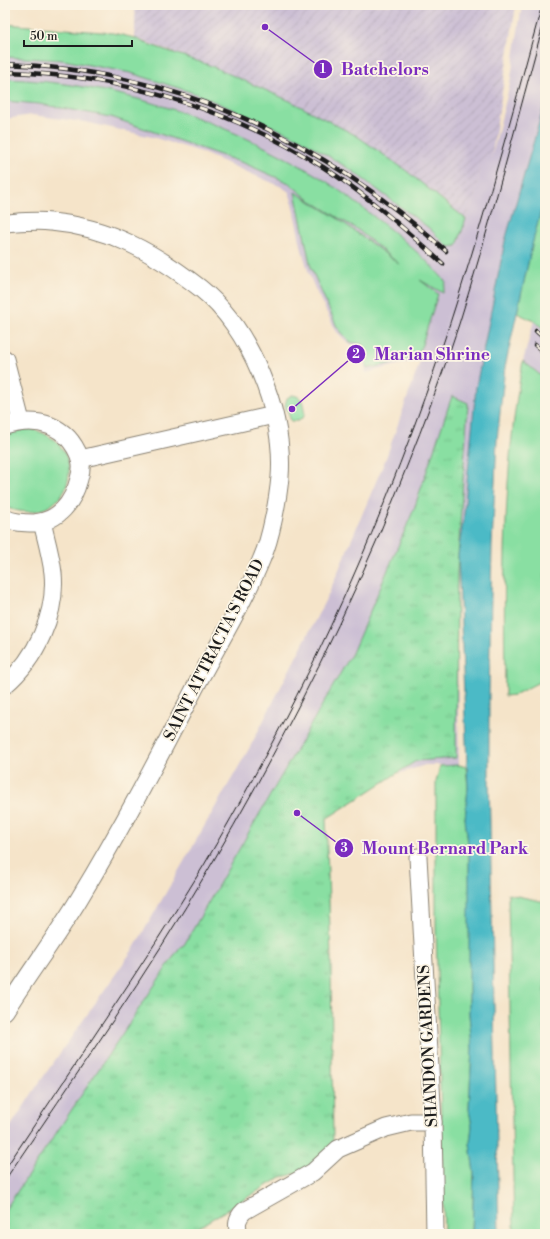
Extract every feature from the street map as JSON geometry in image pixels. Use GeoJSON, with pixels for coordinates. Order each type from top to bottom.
{"type":"FeatureCollection","features":[{"type":"Feature","properties":{"kind":"street","name":"SAINT ATTRACTA'S ROAD"},"geometry":{"type":"LineString","coordinates":[[5,223],[49,222],[95,229],[152,254],[185,277],[212,300],[242,338],[260,374],[274,415],[278,435],[280,477],[263,556],[130,812],[78,902],[5,1011]]}},
{"type":"Feature","properties":{"kind":"street"},"geometry":{"type":"LineString","coordinates":[[5,359],[21,421]]}},
{"type":"Feature","properties":{"kind":"street"},"geometry":{"type":"LineString","coordinates":[[80,459],[274,415]]}},
{"type":"Feature","properties":{"kind":"street"},"geometry":{"type":"LineString","coordinates":[[5,426],[21,421],[37,421],[52,426],[64,435],[80,459],[81,469],[75,493],[67,506],[55,516],[42,522],[24,524],[5,518]]}},
{"type":"Feature","properties":{"kind":"street"},"geometry":{"type":"LineString","coordinates":[[5,685],[14,678],[30,656],[43,635],[49,616],[52,600],[53,573],[42,522]]}},
{"type":"Feature","properties":{"kind":"street","name":"SHANDON GARDENS"},"geometry":{"type":"LineString","coordinates":[[418,857],[433,1122],[436,1234]]}},
{"type":"Feature","properties":{"kind":"street"},"geometry":{"type":"LineString","coordinates":[[239,1234],[236,1225],[238,1217],[244,1211],[313,1172],[338,1148],[386,1128],[410,1122],[433,1122]]}},
{"type":"Feature","properties":{"kind":"shaded area"},"geometry":{"type":"Polygon","coordinates":[[[135,5],[516,5],[491,160],[482,159],[475,197],[466,219],[441,198],[209,65],[135,38],[135,5]]]}},
{"type":"Feature","properties":{"kind":"shaded area"},"geometry":{"type":"Polygon","coordinates":[[[522,5],[545,5],[545,98],[476,387],[464,514],[458,554],[468,403],[452,396],[414,509],[352,653],[184,945],[180,947],[5,1210],[5,1135],[39,1083],[134,948],[250,747],[329,593],[386,458],[421,359],[366,373],[361,347],[349,344],[336,331],[316,291],[302,250],[291,198],[289,192],[282,187],[198,151],[152,137],[85,122],[32,115],[5,119],[5,24],[113,33],[135,38],[209,65],[290,101],[357,136],[404,169],[466,219],[475,197],[482,158],[491,159],[510,84],[522,5]]]}},
{"type":"Feature","properties":{"kind":"shaded area"},"geometry":{"type":"Polygon","coordinates":[[[534,321],[545,330],[545,379],[523,361],[534,321]]]}},
{"type":"Feature","properties":{"kind":"shaded area"},"geometry":{"type":"Polygon","coordinates":[[[458,557],[457,647],[459,765],[425,765],[398,774],[416,761],[457,572],[458,557]]]}},
{"type":"Feature","properties":{"kind":"green space"},"geometry":{"type":"Polygon","coordinates":[[[5,24],[113,33],[135,38],[145,43],[209,65],[290,101],[357,136],[404,169],[466,219],[457,246],[448,247],[429,228],[351,170],[299,138],[197,94],[131,73],[63,60],[5,57],[5,24]]]}},
{"type":"Feature","properties":{"kind":"green space"},"geometry":{"type":"Polygon","coordinates":[[[5,79],[85,87],[164,106],[239,135],[311,172],[345,194],[404,241],[446,282],[443,293],[420,280],[438,294],[418,357],[367,369],[362,344],[350,342],[337,327],[311,268],[295,192],[337,218],[399,264],[358,230],[307,198],[289,183],[246,164],[111,117],[39,104],[5,101],[5,79]]]}},
{"type":"Feature","properties":{"kind":"green space"},"geometry":{"type":"Polygon","coordinates":[[[545,195],[545,330],[534,321],[517,313],[545,195]]]}},
{"type":"Feature","properties":{"kind":"green space"},"geometry":{"type":"Polygon","coordinates":[[[523,361],[545,379],[545,679],[514,695],[505,696],[504,612],[508,486],[516,402],[523,361]]]}},
{"type":"Feature","properties":{"kind":"green space"},"geometry":{"type":"Polygon","coordinates":[[[292,395],[299,397],[303,405],[305,415],[299,421],[291,421],[285,405],[287,398],[292,395]]]}},
{"type":"Feature","properties":{"kind":"green space"},"geometry":{"type":"Polygon","coordinates":[[[452,396],[468,403],[457,572],[456,758],[416,761],[326,819],[331,957],[333,1144],[310,1166],[296,1173],[281,1177],[187,1234],[5,1234],[5,1210],[180,947],[184,945],[352,653],[414,509],[452,396]]]}},
{"type":"Feature","properties":{"kind":"green space"},"geometry":{"type":"Polygon","coordinates":[[[31,429],[51,438],[64,452],[69,468],[67,484],[59,498],[46,508],[27,512],[5,507],[5,435],[17,430],[31,429]]]}},
{"type":"Feature","properties":{"kind":"green space"},"geometry":{"type":"Polygon","coordinates":[[[459,765],[466,767],[468,788],[465,819],[469,851],[469,1014],[472,1048],[469,1109],[472,1126],[470,1143],[474,1173],[472,1234],[444,1234],[436,930],[436,782],[440,766],[459,765]]]}},
{"type":"Feature","properties":{"kind":"green space"},"geometry":{"type":"Polygon","coordinates":[[[508,894],[545,902],[545,1234],[514,1234],[508,894]]]}},
{"type":"Feature","properties":{"kind":"water"},"geometry":{"type":"Polygon","coordinates":[[[545,102],[545,195],[533,241],[505,367],[497,440],[492,546],[489,777],[499,1234],[472,1234],[474,1173],[470,1143],[472,1126],[469,1109],[472,1048],[469,1014],[469,851],[465,819],[468,788],[458,555],[464,514],[476,387],[505,241],[545,102]]]}},
{"type":"Feature","properties":{"kind":"tram line"},"geometry":{"type":"LineString","coordinates":[[5,1169],[131,980],[204,865],[271,745],[331,626],[391,487],[443,346],[502,152],[542,5]]}},
{"type":"Feature","properties":{"kind":"tram line"},"geometry":{"type":"LineString","coordinates":[[5,1180],[111,1024],[187,905],[256,786],[339,625],[398,488],[450,351],[504,171],[545,18]]}},
{"type":"Feature","properties":{"kind":"railway"},"geometry":{"type":"LineString","coordinates":[[5,64],[68,69],[128,80],[186,96],[242,117],[296,144],[348,175],[398,211],[446,251]]}},
{"type":"Feature","properties":{"kind":"railway"},"geometry":{"type":"LineString","coordinates":[[5,72],[47,74],[88,79],[130,87],[170,98],[249,128],[287,146],[323,167],[355,189],[443,264]]}},
{"type":"Feature","properties":{"kind":"railway"},"geometry":{"type":"LineString","coordinates":[[536,331],[545,339]]}},
{"type":"Feature","properties":{"kind":"railway"},"geometry":{"type":"LineString","coordinates":[[535,345],[545,353]]}},
{"type":"Feature","properties":{"kind":"place","name":"Batchelors"},"geometry":{"type":"Point","coordinates":[265,27]}},
{"type":"Feature","properties":{"kind":"place","name":"Marian Shrine"},"geometry":{"type":"Point","coordinates":[292,409]}},
{"type":"Feature","properties":{"kind":"place","name":"Mount Bernard Park"},"geometry":{"type":"Point","coordinates":[297,813]}}]}
